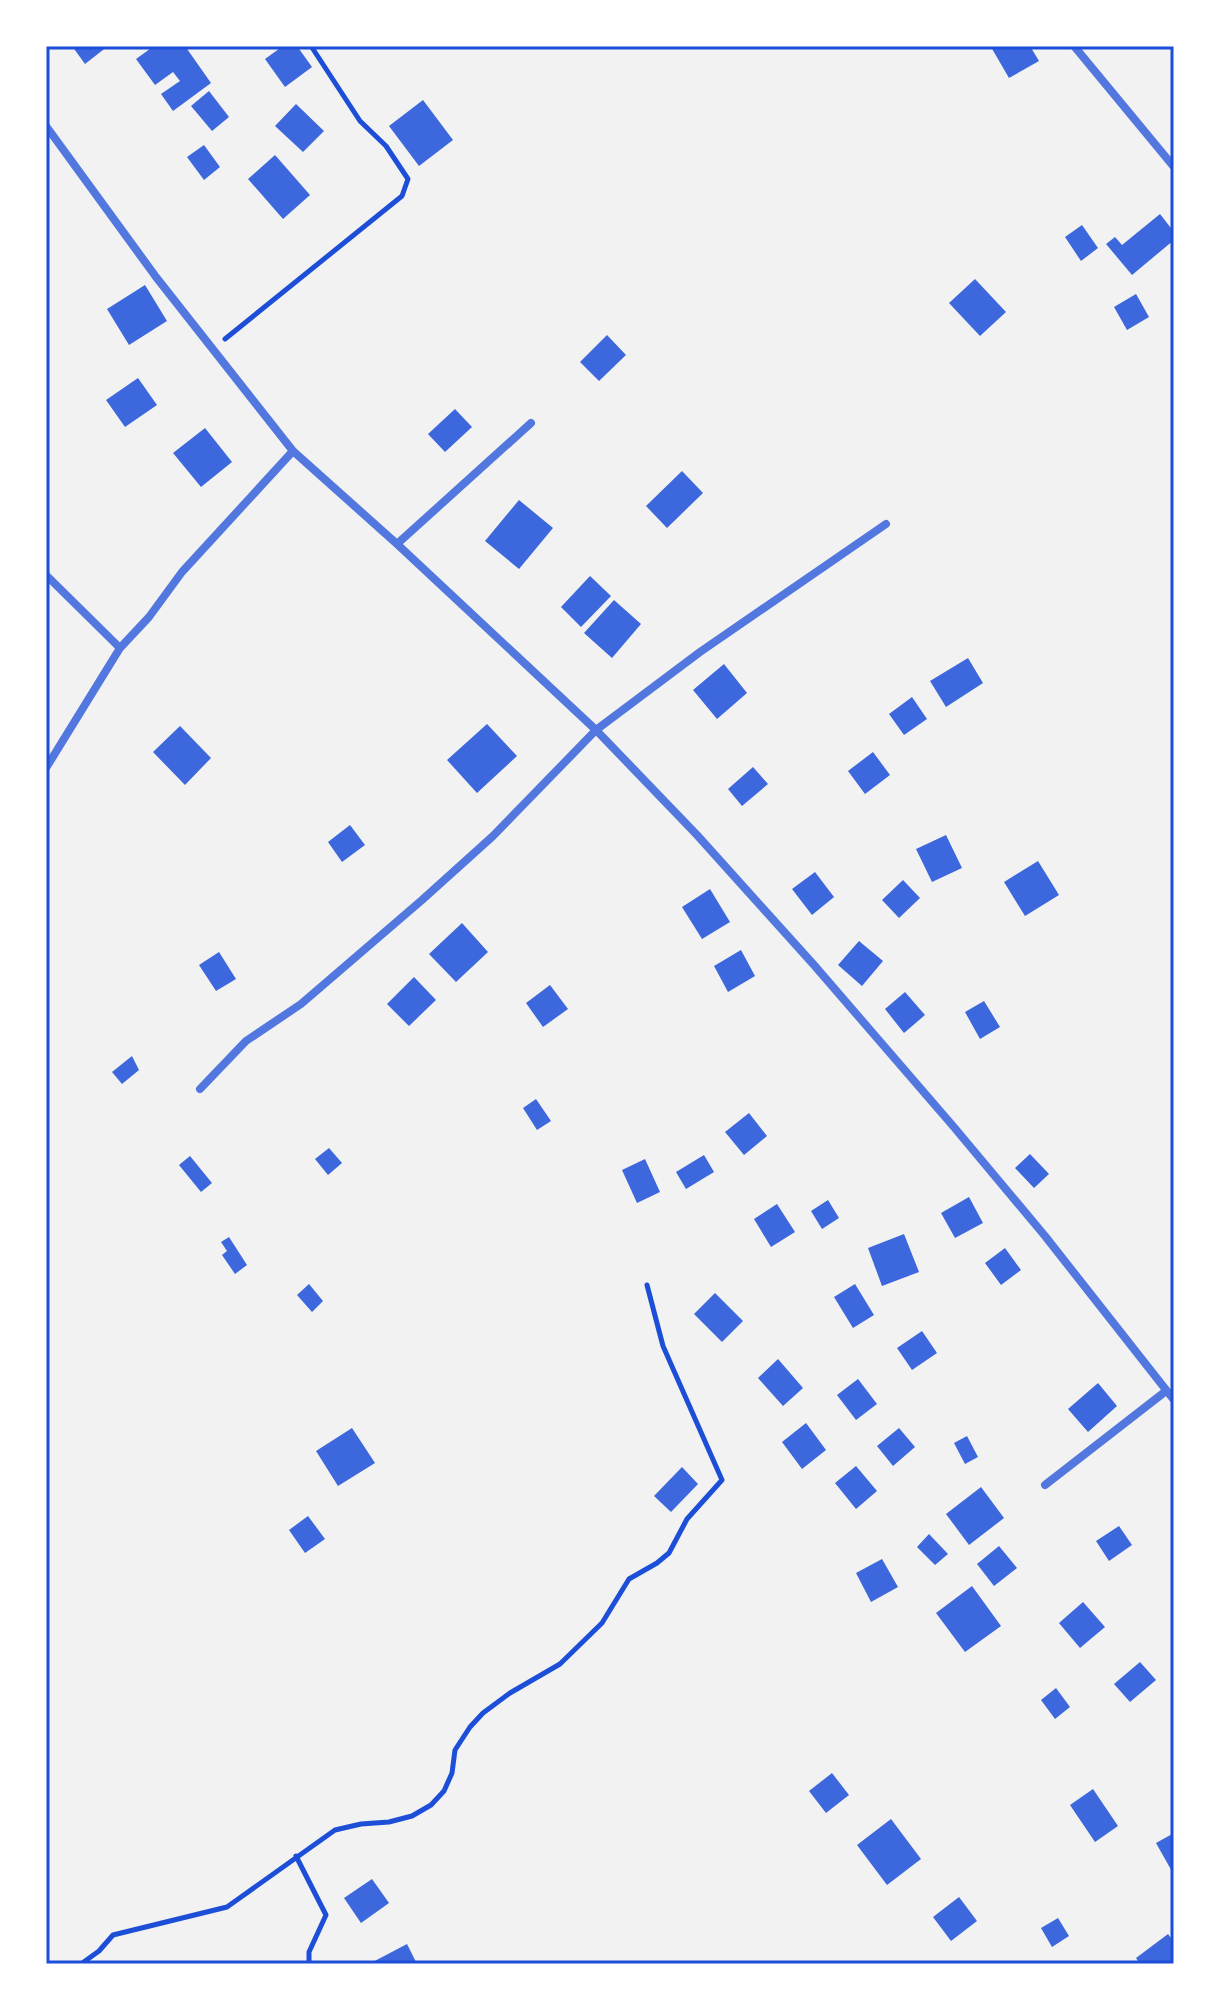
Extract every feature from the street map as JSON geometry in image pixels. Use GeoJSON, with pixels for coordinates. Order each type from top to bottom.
{"type":"FeatureCollection","features":[{"type":"Feature","properties":{"kind":"street"},"geometry":{"type":"LineString","coordinates":[[1074,46],[1174,167]]}},
{"type":"Feature","properties":{"kind":"street"},"geometry":{"type":"LineString","coordinates":[[46,126],[156,277],[293,451],[596,730],[697,835],[933,1103],[1045,1236],[1174,1400]]}},
{"type":"Feature","properties":{"kind":"street"},"geometry":{"type":"LineString","coordinates":[[397,544],[531,423]]}},
{"type":"Feature","properties":{"kind":"street"},"geometry":{"type":"LineString","coordinates":[[46,768],[120,648],[149,617],[182,572],[293,451]]}},
{"type":"Feature","properties":{"kind":"street"},"geometry":{"type":"LineString","coordinates":[[200,1089],[246,1041],[301,1004],[493,836],[596,730],[700,652],[886,524]]}},
{"type":"Feature","properties":{"kind":"street"},"geometry":{"type":"LineString","coordinates":[[46,575],[120,648]]}},
{"type":"Feature","properties":{"kind":"street"},"geometry":{"type":"LineString","coordinates":[[1045,1485],[1166,1391]]}},
{"type":"Feature","properties":{"kind":"path"},"geometry":{"type":"LineString","coordinates":[[214,350],[234,329],[402,196],[408,179],[386,146],[360,121],[311,46]]}},
{"type":"Feature","properties":{"kind":"path"},"geometry":{"type":"LineString","coordinates":[[81,1964],[99,1951],[113,1935],[227,1907],[335,1830],[389,1822],[412,1816],[431,1805],[444,1791],[452,1773],[455,1750],[483,1713],[560,1664],[602,1623],[629,1579],[669,1553],[687,1519],[722,1480],[663,1346],[647,1285]]}},
{"type":"Feature","properties":{"kind":"path"},"geometry":{"type":"LineString","coordinates":[[296,1856],[326,1915],[309,1952],[309,1964]]}},
{"type":"Feature","properties":{"kind":"building"},"geometry":{"type":"Polygon","coordinates":[[[72,46],[108,46],[85,64],[72,46]]]}},
{"type":"Feature","properties":{"kind":"building"},"geometry":{"type":"Polygon","coordinates":[[[154,46],[185,46],[211,83],[173,111],[161,94],[180,81],[173,72],[155,85],[136,59],[154,46]]]}},
{"type":"Feature","properties":{"kind":"building"},"geometry":{"type":"Polygon","coordinates":[[[283,46],[297,46],[312,67],[285,87],[265,59],[283,46]]]}},
{"type":"Feature","properties":{"kind":"building"},"geometry":{"type":"Polygon","coordinates":[[[993,46],[1030,46],[1039,61],[1009,78],[993,46]]]}},
{"type":"Feature","properties":{"kind":"building"},"geometry":{"type":"Polygon","coordinates":[[[209,91],[229,117],[212,131],[191,106],[209,91]]]}},
{"type":"Feature","properties":{"kind":"building"},"geometry":{"type":"Polygon","coordinates":[[[423,100],[453,140],[419,166],[389,126],[423,100]]]}},
{"type":"Feature","properties":{"kind":"building"},"geometry":{"type":"Polygon","coordinates":[[[296,104],[324,131],[303,152],[275,126],[296,104]]]}},
{"type":"Feature","properties":{"kind":"building"},"geometry":{"type":"Polygon","coordinates":[[[204,145],[220,167],[204,180],[187,157],[204,145]]]}},
{"type":"Feature","properties":{"kind":"building"},"geometry":{"type":"Polygon","coordinates":[[[275,155],[310,195],[283,219],[248,179],[275,155]]]}},
{"type":"Feature","properties":{"kind":"building"},"geometry":{"type":"Polygon","coordinates":[[[1160,214],[1174,232],[1174,240],[1132,275],[1106,244],[1115,237],[1122,245],[1160,214]]]}},
{"type":"Feature","properties":{"kind":"building"},"geometry":{"type":"Polygon","coordinates":[[[1082,225],[1098,248],[1081,261],[1065,237],[1082,225]]]}},
{"type":"Feature","properties":{"kind":"building"},"geometry":{"type":"Polygon","coordinates":[[[975,279],[1006,312],[980,336],[949,303],[975,279]]]}},
{"type":"Feature","properties":{"kind":"building"},"geometry":{"type":"Polygon","coordinates":[[[145,285],[167,321],[129,345],[107,309],[145,285]]]}},
{"type":"Feature","properties":{"kind":"building"},"geometry":{"type":"Polygon","coordinates":[[[1136,294],[1149,317],[1127,330],[1114,307],[1136,294]]]}},
{"type":"Feature","properties":{"kind":"building"},"geometry":{"type":"Polygon","coordinates":[[[607,335],[626,355],[599,381],[580,362],[607,335]]]}},
{"type":"Feature","properties":{"kind":"building"},"geometry":{"type":"Polygon","coordinates":[[[138,378],[157,405],[125,427],[106,400],[138,378]]]}},
{"type":"Feature","properties":{"kind":"building"},"geometry":{"type":"Polygon","coordinates":[[[455,409],[472,427],[445,452],[428,434],[455,409]]]}},
{"type":"Feature","properties":{"kind":"building"},"geometry":{"type":"Polygon","coordinates":[[[205,428],[232,462],[201,487],[173,453],[205,428]]]}},
{"type":"Feature","properties":{"kind":"building"},"geometry":{"type":"Polygon","coordinates":[[[682,471],[703,493],[667,528],[646,506],[682,471]]]}},
{"type":"Feature","properties":{"kind":"building"},"geometry":{"type":"Polygon","coordinates":[[[519,500],[553,528],[519,569],[485,541],[519,500]]]}},
{"type":"Feature","properties":{"kind":"building"},"geometry":{"type":"Polygon","coordinates":[[[590,576],[611,596],[581,627],[561,607],[590,576]]]}},
{"type":"Feature","properties":{"kind":"building"},"geometry":{"type":"Polygon","coordinates":[[[614,600],[641,624],[612,658],[584,633],[614,600]]]}},
{"type":"Feature","properties":{"kind":"building"},"geometry":{"type":"Polygon","coordinates":[[[968,658],[983,683],[946,707],[930,681],[968,658]]]}},
{"type":"Feature","properties":{"kind":"building"},"geometry":{"type":"Polygon","coordinates":[[[724,664],[747,693],[717,719],[693,690],[724,664]]]}},
{"type":"Feature","properties":{"kind":"building"},"geometry":{"type":"Polygon","coordinates":[[[912,697],[927,719],[904,735],[889,714],[912,697]]]}},
{"type":"Feature","properties":{"kind":"building"},"geometry":{"type":"Polygon","coordinates":[[[487,724],[517,756],[477,793],[447,760],[487,724]]]}},
{"type":"Feature","properties":{"kind":"building"},"geometry":{"type":"Polygon","coordinates":[[[180,726],[211,758],[185,785],[153,752],[180,726]]]}},
{"type":"Feature","properties":{"kind":"building"},"geometry":{"type":"Polygon","coordinates":[[[873,752],[890,775],[865,794],[848,771],[873,752]]]}},
{"type":"Feature","properties":{"kind":"building"},"geometry":{"type":"Polygon","coordinates":[[[753,767],[768,784],[742,806],[728,789],[753,767]]]}},
{"type":"Feature","properties":{"kind":"building"},"geometry":{"type":"Polygon","coordinates":[[[350,825],[365,845],[342,862],[328,842],[350,825]]]}},
{"type":"Feature","properties":{"kind":"building"},"geometry":{"type":"Polygon","coordinates":[[[946,835],[962,868],[932,882],[916,849],[946,835]]]}},
{"type":"Feature","properties":{"kind":"building"},"geometry":{"type":"Polygon","coordinates":[[[1038,861],[1059,895],[1025,916],[1004,882],[1038,861]]]}},
{"type":"Feature","properties":{"kind":"building"},"geometry":{"type":"Polygon","coordinates":[[[815,872],[834,897],[812,915],[792,889],[815,872]]]}},
{"type":"Feature","properties":{"kind":"building"},"geometry":{"type":"Polygon","coordinates":[[[903,880],[920,898],[899,918],[882,900],[903,880]]]}},
{"type":"Feature","properties":{"kind":"building"},"geometry":{"type":"Polygon","coordinates":[[[710,889],[730,922],[702,939],[682,907],[710,889]]]}},
{"type":"Feature","properties":{"kind":"building"},"geometry":{"type":"Polygon","coordinates":[[[462,923],[488,952],[456,982],[429,954],[462,923]]]}},
{"type":"Feature","properties":{"kind":"building"},"geometry":{"type":"Polygon","coordinates":[[[859,941],[883,961],[862,986],[838,965],[859,941]]]}},
{"type":"Feature","properties":{"kind":"building"},"geometry":{"type":"Polygon","coordinates":[[[741,950],[755,976],[728,992],[714,966],[741,950]]]}},
{"type":"Feature","properties":{"kind":"building"},"geometry":{"type":"Polygon","coordinates":[[[219,952],[236,979],[216,991],[199,965],[219,952]]]}},
{"type":"Feature","properties":{"kind":"building"},"geometry":{"type":"Polygon","coordinates":[[[414,977],[436,1000],[409,1026],[387,1004],[414,977]]]}},
{"type":"Feature","properties":{"kind":"building"},"geometry":{"type":"Polygon","coordinates":[[[550,985],[568,1009],[543,1027],[526,1003],[550,985]]]}},
{"type":"Feature","properties":{"kind":"building"},"geometry":{"type":"Polygon","coordinates":[[[905,992],[925,1015],[904,1033],[885,1009],[905,992]]]}},
{"type":"Feature","properties":{"kind":"building"},"geometry":{"type":"Polygon","coordinates":[[[984,1001],[1000,1027],[980,1039],[965,1012],[984,1001]]]}},
{"type":"Feature","properties":{"kind":"building"},"geometry":{"type":"Polygon","coordinates":[[[132,1056],[139,1070],[122,1084],[112,1072],[132,1056]]]}},
{"type":"Feature","properties":{"kind":"building"},"geometry":{"type":"Polygon","coordinates":[[[536,1099],[551,1121],[537,1130],[523,1108],[536,1099]]]}},
{"type":"Feature","properties":{"kind":"building"},"geometry":{"type":"Polygon","coordinates":[[[749,1113],[767,1136],[744,1155],[725,1132],[749,1113]]]}},
{"type":"Feature","properties":{"kind":"building"},"geometry":{"type":"Polygon","coordinates":[[[329,1148],[342,1163],[328,1175],[315,1159],[329,1148]]]}},
{"type":"Feature","properties":{"kind":"building"},"geometry":{"type":"Polygon","coordinates":[[[1030,1154],[1049,1174],[1034,1188],[1015,1168],[1030,1154]]]}},
{"type":"Feature","properties":{"kind":"building"},"geometry":{"type":"Polygon","coordinates":[[[704,1155],[714,1172],[686,1189],[676,1172],[704,1155]]]}},
{"type":"Feature","properties":{"kind":"building"},"geometry":{"type":"Polygon","coordinates":[[[190,1156],[212,1183],[201,1192],[179,1165],[190,1156]]]}},
{"type":"Feature","properties":{"kind":"building"},"geometry":{"type":"Polygon","coordinates":[[[645,1159],[660,1192],[637,1203],[622,1170],[645,1159]]]}},
{"type":"Feature","properties":{"kind":"building"},"geometry":{"type":"Polygon","coordinates":[[[969,1197],[983,1223],[955,1238],[941,1213],[969,1197]]]}},
{"type":"Feature","properties":{"kind":"building"},"geometry":{"type":"Polygon","coordinates":[[[828,1200],[839,1218],[822,1229],[811,1211],[828,1200]]]}},
{"type":"Feature","properties":{"kind":"building"},"geometry":{"type":"Polygon","coordinates":[[[777,1204],[795,1232],[771,1247],[754,1219],[777,1204]]]}},
{"type":"Feature","properties":{"kind":"building"},"geometry":{"type":"Polygon","coordinates":[[[904,1234],[919,1272],[882,1286],[868,1248],[904,1234]]]}},
{"type":"Feature","properties":{"kind":"building"},"geometry":{"type":"Polygon","coordinates":[[[229,1237],[247,1265],[235,1274],[222,1255],[227,1251],[221,1242],[229,1237]]]}},
{"type":"Feature","properties":{"kind":"building"},"geometry":{"type":"Polygon","coordinates":[[[1005,1248],[1021,1270],[1001,1285],[985,1263],[1005,1248]]]}},
{"type":"Feature","properties":{"kind":"building"},"geometry":{"type":"Polygon","coordinates":[[[309,1284],[323,1301],[312,1312],[297,1295],[309,1284]]]}},
{"type":"Feature","properties":{"kind":"building"},"geometry":{"type":"Polygon","coordinates":[[[855,1284],[874,1315],[853,1328],[834,1297],[855,1284]]]}},
{"type":"Feature","properties":{"kind":"building"},"geometry":{"type":"Polygon","coordinates":[[[715,1293],[743,1321],[722,1342],[694,1314],[715,1293]]]}},
{"type":"Feature","properties":{"kind":"building"},"geometry":{"type":"Polygon","coordinates":[[[922,1331],[937,1353],[912,1370],[897,1348],[922,1331]]]}},
{"type":"Feature","properties":{"kind":"building"},"geometry":{"type":"Polygon","coordinates":[[[778,1359],[803,1388],[783,1406],[758,1378],[778,1359]]]}},
{"type":"Feature","properties":{"kind":"building"},"geometry":{"type":"Polygon","coordinates":[[[858,1379],[877,1404],[856,1420],[837,1395],[858,1379]]]}},
{"type":"Feature","properties":{"kind":"building"},"geometry":{"type":"Polygon","coordinates":[[[1098,1383],[1117,1406],[1088,1432],[1068,1409],[1098,1383]]]}},
{"type":"Feature","properties":{"kind":"building"},"geometry":{"type":"Polygon","coordinates":[[[806,1423],[826,1450],[802,1469],[782,1442],[806,1423]]]}},
{"type":"Feature","properties":{"kind":"building"},"geometry":{"type":"Polygon","coordinates":[[[352,1428],[375,1463],[338,1486],[316,1451],[352,1428]]]}},
{"type":"Feature","properties":{"kind":"building"},"geometry":{"type":"Polygon","coordinates":[[[899,1428],[915,1447],[893,1466],[877,1446],[899,1428]]]}},
{"type":"Feature","properties":{"kind":"building"},"geometry":{"type":"Polygon","coordinates":[[[967,1436],[978,1457],[965,1464],[954,1443],[967,1436]]]}},
{"type":"Feature","properties":{"kind":"building"},"geometry":{"type":"Polygon","coordinates":[[[856,1466],[877,1491],[856,1509],[835,1483],[856,1466]]]}},
{"type":"Feature","properties":{"kind":"building"},"geometry":{"type":"Polygon","coordinates":[[[682,1467],[698,1484],[671,1512],[654,1496],[682,1467]]]}},
{"type":"Feature","properties":{"kind":"building"},"geometry":{"type":"Polygon","coordinates":[[[981,1487],[1004,1518],[969,1545],[946,1514],[981,1487]]]}},
{"type":"Feature","properties":{"kind":"building"},"geometry":{"type":"Polygon","coordinates":[[[308,1516],[325,1539],[305,1553],[289,1530],[308,1516]]]}},
{"type":"Feature","properties":{"kind":"building"},"geometry":{"type":"Polygon","coordinates":[[[1119,1526],[1132,1545],[1109,1561],[1096,1541],[1119,1526]]]}},
{"type":"Feature","properties":{"kind":"building"},"geometry":{"type":"Polygon","coordinates":[[[929,1534],[948,1554],[935,1565],[917,1547],[929,1534]]]}},
{"type":"Feature","properties":{"kind":"building"},"geometry":{"type":"Polygon","coordinates":[[[999,1546],[1017,1568],[994,1586],[977,1564],[999,1546]]]}},
{"type":"Feature","properties":{"kind":"building"},"geometry":{"type":"Polygon","coordinates":[[[882,1559],[898,1587],[871,1602],[856,1573],[882,1559]]]}},
{"type":"Feature","properties":{"kind":"building"},"geometry":{"type":"Polygon","coordinates":[[[972,1586],[1001,1626],[965,1652],[936,1613],[972,1586]]]}},
{"type":"Feature","properties":{"kind":"building"},"geometry":{"type":"Polygon","coordinates":[[[1083,1602],[1105,1627],[1080,1648],[1059,1623],[1083,1602]]]}},
{"type":"Feature","properties":{"kind":"building"},"geometry":{"type":"Polygon","coordinates":[[[1140,1662],[1156,1680],[1130,1702],[1114,1684],[1140,1662]]]}},
{"type":"Feature","properties":{"kind":"building"},"geometry":{"type":"Polygon","coordinates":[[[1056,1688],[1070,1707],[1055,1719],[1041,1700],[1056,1688]]]}},
{"type":"Feature","properties":{"kind":"building"},"geometry":{"type":"Polygon","coordinates":[[[832,1773],[849,1795],[826,1813],[809,1791],[832,1773]]]}},
{"type":"Feature","properties":{"kind":"building"},"geometry":{"type":"Polygon","coordinates":[[[1093,1789],[1118,1826],[1095,1842],[1070,1805],[1093,1789]]]}},
{"type":"Feature","properties":{"kind":"building"},"geometry":{"type":"Polygon","coordinates":[[[891,1819],[921,1859],[887,1885],[857,1845],[891,1819]]]}},
{"type":"Feature","properties":{"kind":"building"},"geometry":{"type":"Polygon","coordinates":[[[1174,1833],[1174,1875],[1156,1843],[1174,1833]]]}},
{"type":"Feature","properties":{"kind":"building"},"geometry":{"type":"Polygon","coordinates":[[[372,1879],[389,1903],[361,1923],[344,1898],[372,1879]]]}},
{"type":"Feature","properties":{"kind":"building"},"geometry":{"type":"Polygon","coordinates":[[[959,1897],[977,1921],[951,1941],[933,1917],[959,1897]]]}},
{"type":"Feature","properties":{"kind":"building"},"geometry":{"type":"Polygon","coordinates":[[[1058,1918],[1069,1936],[1052,1947],[1041,1928],[1058,1918]]]}},
{"type":"Feature","properties":{"kind":"building"},"geometry":{"type":"Polygon","coordinates":[[[1168,1934],[1174,1942],[1174,1964],[1140,1964],[1136,1958],[1168,1934]]]}},
{"type":"Feature","properties":{"kind":"building"},"geometry":{"type":"Polygon","coordinates":[[[407,1944],[417,1964],[369,1964],[407,1944]]]}}]}
